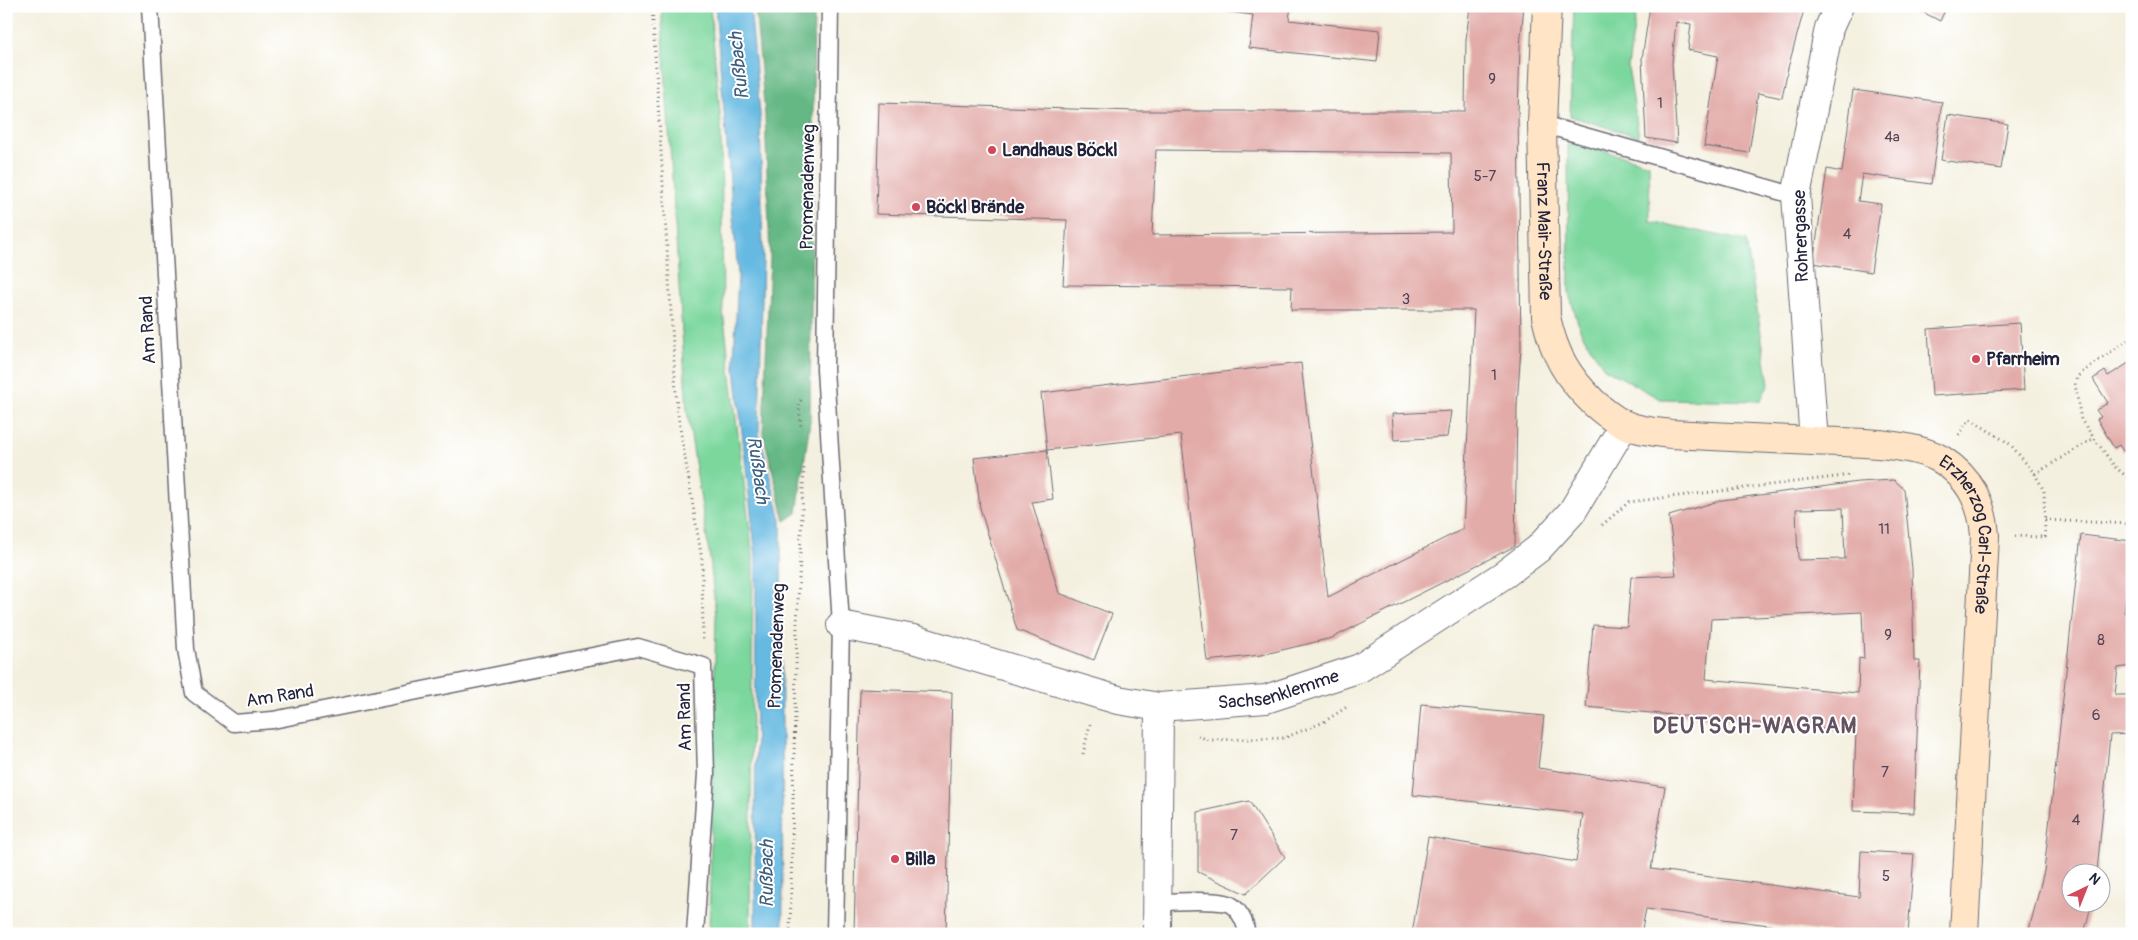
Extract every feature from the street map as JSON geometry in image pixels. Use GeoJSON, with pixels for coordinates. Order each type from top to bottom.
{"type":"FeatureCollection","features":[{"type":"Feature","properties":{"kind":"main road","name":"Franz Mair-Straße"},"geometry":{"type":"LineString","coordinates":[[1547,6],[1542,124],[1546,317],[1551,339],[1562,364],[1578,387],[1602,410],[1624,425]]}},
{"type":"Feature","properties":{"kind":"main road","name":"Erzherzog Carl-Straße"},"geometry":{"type":"LineString","coordinates":[[1624,425],[1645,431],[1671,434],[1863,444],[1928,453],[1941,459],[1960,474],[1973,492],[1982,510],[1986,536],[1964,934]]}},
{"type":"Feature","properties":{"kind":"street","name":"Rohrergasse"},"geometry":{"type":"LineString","coordinates":[[1814,441],[1796,196],[1829,28],[1839,6]]}},
{"type":"Feature","properties":{"kind":"street","name":"Sachsenklemme"},"geometry":{"type":"LineString","coordinates":[[841,624],[913,639],[1118,700],[1159,716],[1266,699],[1360,668],[1505,574],[1538,549],[1572,512],[1624,425]]}},
{"type":"Feature","properties":{"kind":"street"},"geometry":{"type":"LineString","coordinates":[[1157,934],[1159,716]]}},
{"type":"Feature","properties":{"kind":"lane","name":"Am Rand"},"geometry":{"type":"LineString","coordinates":[[150,6],[186,649],[194,692],[234,723],[273,720],[638,647],[704,666],[706,774],[695,934]]}},
{"type":"Feature","properties":{"kind":"lane","name":"Promenadenweg"},"geometry":{"type":"LineString","coordinates":[[830,6],[825,369],[841,624],[835,934]]}},
{"type":"Feature","properties":{"kind":"lane"},"geometry":{"type":"LineString","coordinates":[[1542,124],[1796,196]]}},
{"type":"Feature","properties":{"kind":"lane"},"geometry":{"type":"LineString","coordinates":[[1158,902],[1227,903],[1239,913],[1247,930],[1246,934]]}},
{"type":"Feature","properties":{"kind":"path"},"geometry":{"type":"LineString","coordinates":[[652,6],[677,409],[702,560],[704,666]]}},
{"type":"Feature","properties":{"kind":"path"},"geometry":{"type":"LineString","coordinates":[[2132,337],[2077,377],[2075,384],[2081,420],[2115,467],[2132,482]]}},
{"type":"Feature","properties":{"kind":"path"},"geometry":{"type":"LineString","coordinates":[[801,430],[799,403],[809,382],[825,369]]}},
{"type":"Feature","properties":{"kind":"path"},"geometry":{"type":"LineString","coordinates":[[1941,459],[1970,419],[2010,444],[2035,474],[2044,491],[2045,537],[1986,536]]}},
{"type":"Feature","properties":{"kind":"path"},"geometry":{"type":"LineString","coordinates":[[2035,474],[2094,438]]}},
{"type":"Feature","properties":{"kind":"path","name":"Promenadenweg"},"geometry":{"type":"LineString","coordinates":[[790,934],[797,624],[804,465]]}},
{"type":"Feature","properties":{"kind":"path"},"geometry":{"type":"LineString","coordinates":[[1595,531],[1629,502],[1860,475]]}},
{"type":"Feature","properties":{"kind":"path"},"geometry":{"type":"LineString","coordinates":[[2045,520],[2132,524]]}},
{"type":"Feature","properties":{"kind":"path"},"geometry":{"type":"LineString","coordinates":[[1159,716],[1209,740],[1284,738],[1324,722],[1349,706]]}},
{"type":"Feature","properties":{"kind":"path"},"geometry":{"type":"LineString","coordinates":[[1082,754],[1092,717]]}},
{"type":"Feature","properties":{"kind":"green space"},"geometry":{"type":"Polygon","coordinates":[[[661,6],[710,6],[721,124],[723,311],[753,557],[750,934],[709,934],[716,615],[710,559],[687,410],[661,6]]]}},
{"type":"Feature","properties":{"kind":"green space"},"geometry":{"type":"Polygon","coordinates":[[[755,6],[814,6],[810,421],[797,513],[785,521],[763,433],[770,258],[765,115],[755,6]]]}},
{"type":"Feature","properties":{"kind":"green space"},"geometry":{"type":"Polygon","coordinates":[[[1574,6],[1637,6],[1628,67],[1639,137],[1570,116],[1574,6]]]}},
{"type":"Feature","properties":{"kind":"green space"},"geometry":{"type":"Polygon","coordinates":[[[1568,140],[1649,164],[1650,221],[1746,241],[1769,384],[1760,401],[1660,399],[1604,368],[1581,332],[1569,294],[1568,140]]]}},
{"type":"Feature","properties":{"kind":"water","name":"Rußbach"},"geometry":{"type":"Polygon","coordinates":[[[715,6],[750,6],[760,114],[763,255],[759,433],[781,520],[783,934],[755,934],[756,557],[734,360],[738,275],[715,6]]]}},
{"type":"Feature","properties":{"kind":"building"},"geometry":{"type":"Polygon","coordinates":[[[1181,6],[1291,6],[1289,20],[1380,30],[1377,62],[1249,48],[1253,15],[1181,6]]]}},
{"type":"Feature","properties":{"kind":"building"},"geometry":{"type":"Polygon","coordinates":[[[1470,6],[1524,6],[1520,46],[1518,113],[1521,347],[1517,405],[1515,546],[1332,638],[1261,655],[1207,661],[1181,435],[1047,450],[1041,393],[1301,363],[1328,597],[1463,529],[1474,310],[1291,310],[1292,287],[1063,285],[1067,220],[876,214],[879,103],[1136,111],[1465,111],[1466,40],[1470,6]],[[1156,150],[1152,235],[1452,232],[1451,153],[1156,150]]]}},
{"type":"Feature","properties":{"kind":"building"},"geometry":{"type":"Polygon","coordinates":[[[1650,6],[1805,6],[1782,98],[1758,93],[1749,153],[1704,146],[1718,56],[1688,50],[1691,24],[1676,22],[1672,63],[1677,143],[1646,138],[1642,59],[1650,6]]]}},
{"type":"Feature","properties":{"kind":"building"},"geometry":{"type":"Polygon","coordinates":[[[1911,6],[1947,6],[1940,21],[1911,6]]]}},
{"type":"Feature","properties":{"kind":"building"},"geometry":{"type":"Polygon","coordinates":[[[1853,90],[1942,102],[1931,184],[1862,174],[1858,201],[1881,204],[1871,272],[1813,263],[1827,169],[1842,172],[1853,90]]]}},
{"type":"Feature","properties":{"kind":"building"},"geometry":{"type":"Polygon","coordinates":[[[1948,115],[2008,124],[2001,169],[1941,160],[1948,115]]]}},
{"type":"Feature","properties":{"kind":"building","name":"Pfarrheim"},"geometry":{"type":"Polygon","coordinates":[[[2020,323],[2024,390],[1932,396],[1928,329],[2020,323]]]}},
{"type":"Feature","properties":{"kind":"building"},"geometry":{"type":"Polygon","coordinates":[[[2132,361],[2132,446],[2123,451],[2119,445],[2114,448],[2097,419],[2101,417],[2096,410],[2108,403],[2093,379],[2105,371],[2108,376],[2132,361]]]}},
{"type":"Feature","properties":{"kind":"building"},"geometry":{"type":"Polygon","coordinates":[[[1451,411],[1447,437],[1394,440],[1392,414],[1451,411]]]}},
{"type":"Feature","properties":{"kind":"building"},"geometry":{"type":"Polygon","coordinates":[[[1047,450],[1053,499],[1032,502],[1059,593],[1112,614],[1094,660],[1017,630],[980,508],[974,458],[1047,450]]]}},
{"type":"Feature","properties":{"kind":"building"},"geometry":{"type":"Polygon","coordinates":[[[1894,480],[1904,489],[1912,569],[1914,661],[1920,661],[1914,813],[1853,811],[1856,732],[1586,707],[1593,625],[1627,627],[1631,577],[1676,575],[1669,516],[1722,500],[1858,482],[1894,480]],[[1843,508],[1796,509],[1798,560],[1845,559],[1843,508]],[[1862,612],[1711,619],[1706,679],[1858,693],[1859,658],[1864,659],[1862,612]]]}},
{"type":"Feature","properties":{"kind":"building"},"geometry":{"type":"Polygon","coordinates":[[[2081,535],[2132,541],[2124,613],[2132,612],[2132,666],[2118,668],[2115,695],[2132,695],[2132,734],[2110,735],[2098,862],[2060,862],[2060,912],[2090,912],[2084,934],[2028,934],[2044,871],[2081,535]]]}},
{"type":"Feature","properties":{"kind":"building"},"geometry":{"type":"Polygon","coordinates":[[[860,689],[952,692],[946,934],[854,934],[860,689]]]}},
{"type":"Feature","properties":{"kind":"building"},"geometry":{"type":"Polygon","coordinates":[[[1421,704],[1544,716],[1538,768],[1665,787],[1651,869],[1859,897],[1861,851],[1914,854],[1908,934],[1838,934],[1646,909],[1641,934],[1412,934],[1428,837],[1576,862],[1583,814],[1413,795],[1421,704]]]}},
{"type":"Feature","properties":{"kind":"building"},"geometry":{"type":"Polygon","coordinates":[[[1249,801],[1285,857],[1246,894],[1198,872],[1198,812],[1249,801]]]}},
{"type":"Feature","properties":{"kind":"place","name":"Landhaus Böckl"},"geometry":{"type":"Point","coordinates":[992,150]}},
{"type":"Feature","properties":{"kind":"place","name":"Böckl Brände"},"geometry":{"type":"Point","coordinates":[916,207]}},
{"type":"Feature","properties":{"kind":"place","name":"Pfarrheim"},"geometry":{"type":"Point","coordinates":[1976,359]}},
{"type":"Feature","properties":{"kind":"place","name":"Billa"},"geometry":{"type":"Point","coordinates":[895,859]}},
{"type":"Feature","properties":{"kind":"district","name":"DEUTSCH-WAGRAM"},"geometry":{"type":"Point","coordinates":[1755,726]}}]}
